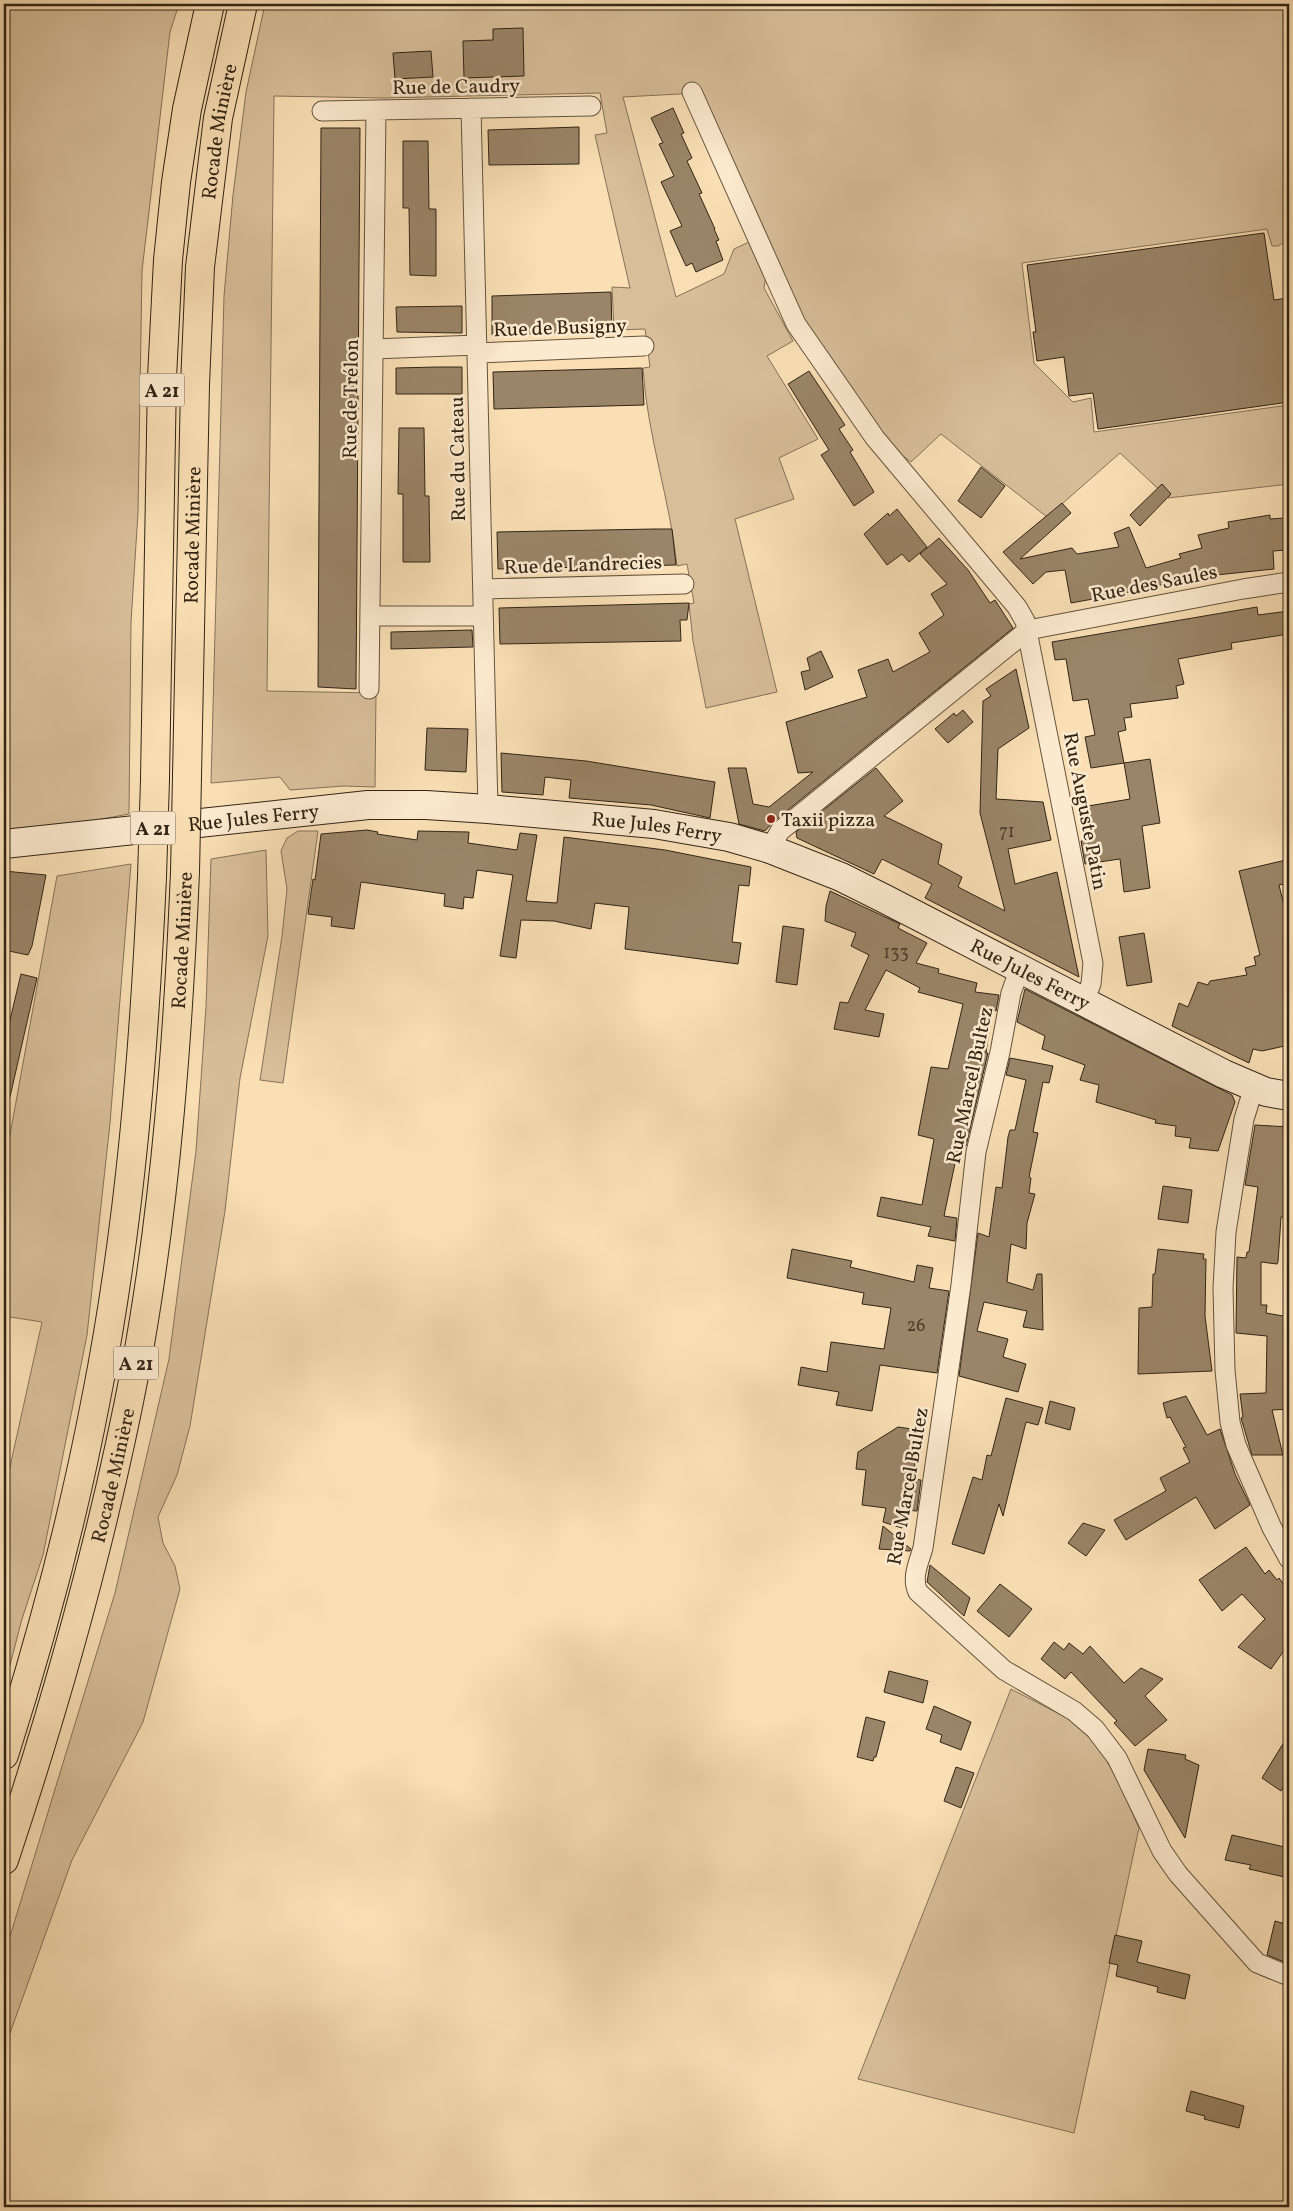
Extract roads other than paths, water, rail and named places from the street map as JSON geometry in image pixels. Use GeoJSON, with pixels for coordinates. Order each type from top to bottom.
{"type":"FeatureCollection","features":[{"type":"Feature","properties":{"kind":"highway","name":"Rocade Minière"},"geometry":{"type":"LineString","coordinates":[[4,1755],[64,1543],[96,1399],[122,1241],[139,1087],[152,877],[162,386],[168,269],[174,198],[187,109],[210,4]]}},
{"type":"Feature","properties":{"kind":"highway","name":"Rocade Minière"},"geometry":{"type":"LineString","coordinates":[[4,1880],[7,1850],[57,1692],[104,1518],[136,1365],[154,1252],[168,1135],[177,1026],[185,872],[195,385],[200,267],[218,118],[244,4]]}},
{"type":"Feature","properties":{"kind":"street","name":"Rue Auguste Patin"},"geometry":{"type":"LineString","coordinates":[[692,92],[796,324],[875,438],[1017,607],[1028,630],[1092,963],[1091,984],[1084,1001]]}},
{"type":"Feature","properties":{"kind":"street","name":"Rue de Caudry"},"geometry":{"type":"LineString","coordinates":[[322,111],[591,106]]}},
{"type":"Feature","properties":{"kind":"street","name":"Rue du Cateau"},"geometry":{"type":"LineString","coordinates":[[471,108],[488,809]]}},
{"type":"Feature","properties":{"kind":"street","name":"Rue de Trélon"},"geometry":{"type":"LineString","coordinates":[[369,689],[376,110]]}},
{"type":"Feature","properties":{"kind":"street","name":"Rue de Busigny"},"geometry":{"type":"LineString","coordinates":[[373,349],[644,346]]}},
{"type":"Feature","properties":{"kind":"street","name":"Rue des Saules"},"geometry":{"type":"LineString","coordinates":[[1028,630],[1289,582]]}},
{"type":"Feature","properties":{"kind":"street","name":"Rue de Landrecies"},"geometry":{"type":"LineString","coordinates":[[483,589],[684,584]]}},
{"type":"Feature","properties":{"kind":"street"},"geometry":{"type":"LineString","coordinates":[[370,616],[483,616]]}},
{"type":"Feature","properties":{"kind":"street"},"geometry":{"type":"LineString","coordinates":[[770,849],[780,831],[1028,630]]}},
{"type":"Feature","properties":{"kind":"street","name":"Rue Jules Ferry"},"geometry":{"type":"LineString","coordinates":[[4,844],[346,806],[403,805],[488,809],[681,828],[729,837],[770,849],[841,877],[1224,1074],[1254,1088],[1289,1096]]}},
{"type":"Feature","properties":{"kind":"street","name":"Rue Marcel Bultez"},"geometry":{"type":"LineString","coordinates":[[1020,968],[1011,993],[998,1060],[976,1152],[955,1328],[923,1548],[914,1580],[915,1586],[918,1592],[1004,1670],[1074,1711],[1095,1729],[1116,1758],[1162,1851],[1178,1874],[1257,1963],[1289,1976]]}},
{"type":"Feature","properties":{"kind":"street"},"geometry":{"type":"LineString","coordinates":[[1254,1088],[1244,1119],[1226,1232],[1223,1288],[1225,1370],[1230,1422],[1236,1445],[1272,1528],[1289,1559]]}},
{"type":"Feature","properties":{"kind":"place","name":"Taxii pizza"},"geometry":{"type":"Point","coordinates":[771,819]}}]}
